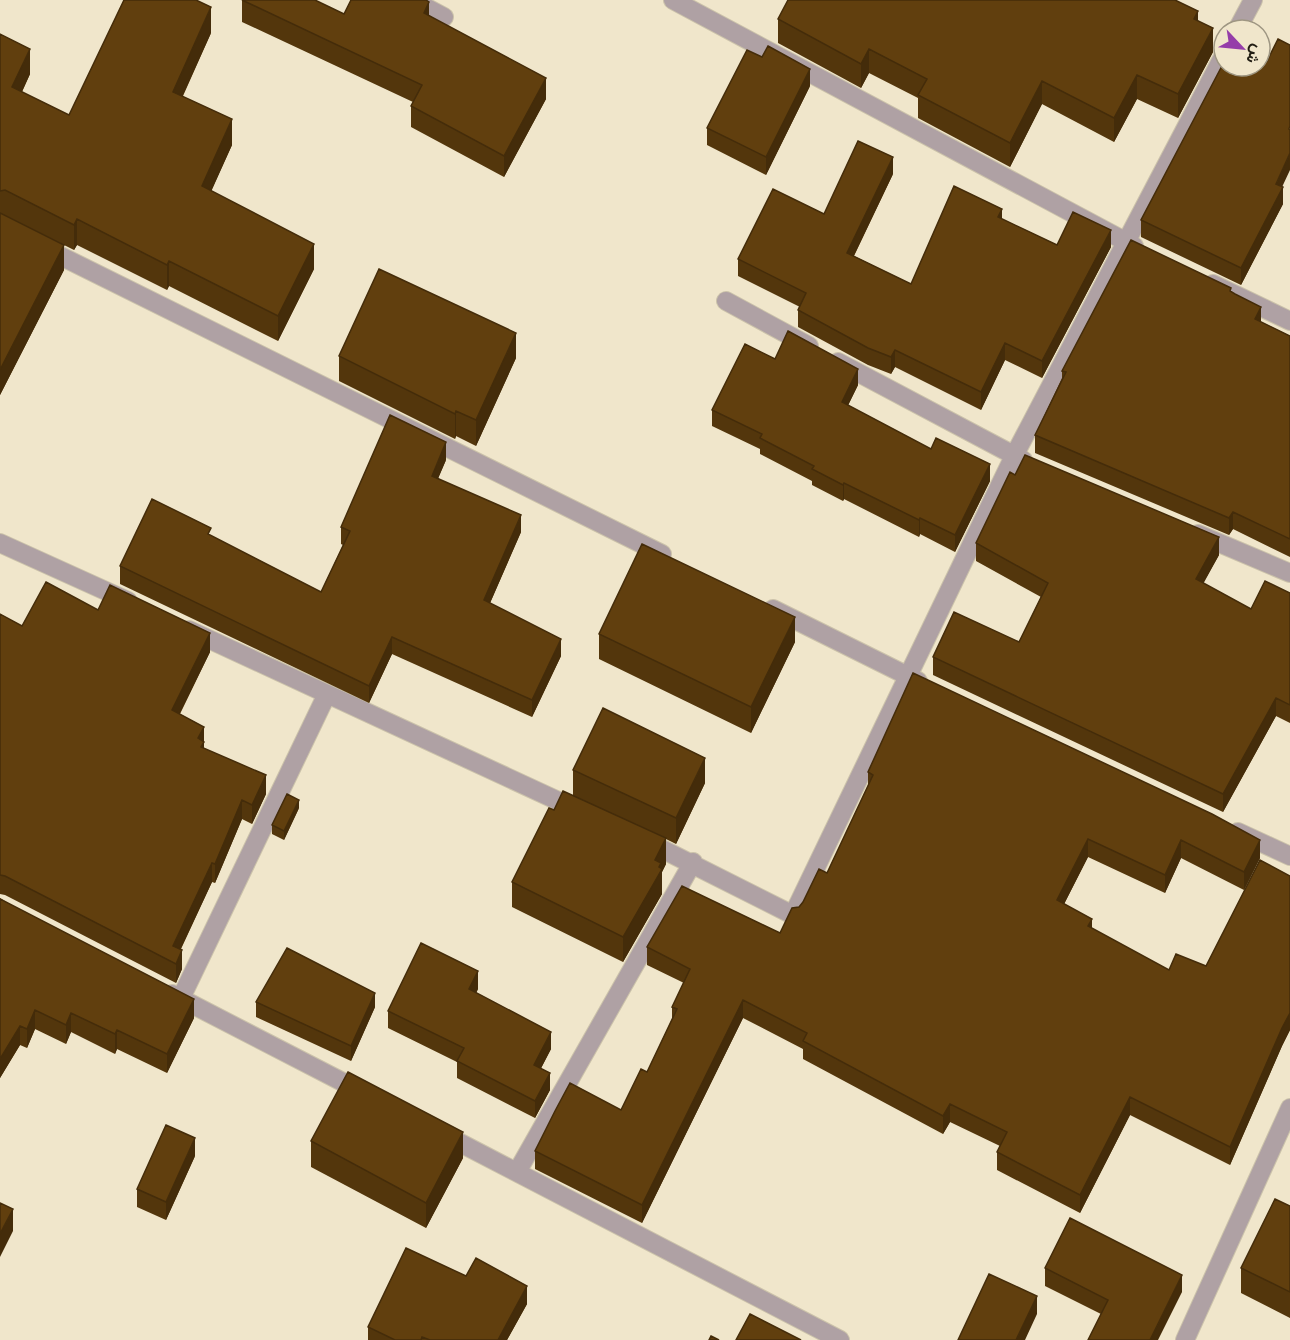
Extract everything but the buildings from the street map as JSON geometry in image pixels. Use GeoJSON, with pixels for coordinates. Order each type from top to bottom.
{"type":"FeatureCollection","features":[{"type":"Feature","properties":{"kind":"street"},"geometry":{"type":"LineString","coordinates":[[412,0],[444,18]]}},
{"type":"Feature","properties":{"kind":"street"},"geometry":{"type":"LineString","coordinates":[[673,0],[1146,252]]}},
{"type":"Feature","properties":{"kind":"street"},"geometry":{"type":"LineString","coordinates":[[1243,18],[1253,0]]}},
{"type":"Feature","properties":{"kind":"street"},"geometry":{"type":"LineString","coordinates":[[628,833],[693,862],[793,915],[1014,456],[1212,78]]}},
{"type":"Feature","properties":{"kind":"street"},"geometry":{"type":"LineString","coordinates":[[0,226],[674,560]]}},
{"type":"Feature","properties":{"kind":"street"},"geometry":{"type":"LineString","coordinates":[[1198,276],[1290,321]]}},
{"type":"Feature","properties":{"kind":"street"},"geometry":{"type":"LineString","coordinates":[[726,302],[1014,456],[1036,465]]}},
{"type":"Feature","properties":{"kind":"street"},"geometry":{"type":"LineString","coordinates":[[1180,526],[1290,573]]}},
{"type":"Feature","properties":{"kind":"street"},"geometry":{"type":"LineString","coordinates":[[0,543],[147,610]]}},
{"type":"Feature","properties":{"kind":"street"},"geometry":{"type":"LineString","coordinates":[[759,602],[930,686]]}},
{"type":"Feature","properties":{"kind":"street"},"geometry":{"type":"LineString","coordinates":[[168,620],[326,696],[596,818]]}},
{"type":"Feature","properties":{"kind":"street"},"geometry":{"type":"LineString","coordinates":[[181,998],[326,696]]}},
{"type":"Feature","properties":{"kind":"street"},"geometry":{"type":"LineString","coordinates":[[1226,826],[1290,856]]}},
{"type":"Feature","properties":{"kind":"street"},"geometry":{"type":"LineString","coordinates":[[517,1172],[693,862]]}},
{"type":"Feature","properties":{"kind":"street"},"geometry":{"type":"LineString","coordinates":[[160,987],[380,1101]]}},
{"type":"Feature","properties":{"kind":"street"},"geometry":{"type":"LineString","coordinates":[[1185,1340],[1290,1108]]}},
{"type":"Feature","properties":{"kind":"street"},"geometry":{"type":"LineString","coordinates":[[422,1123],[840,1340]]}}]}
